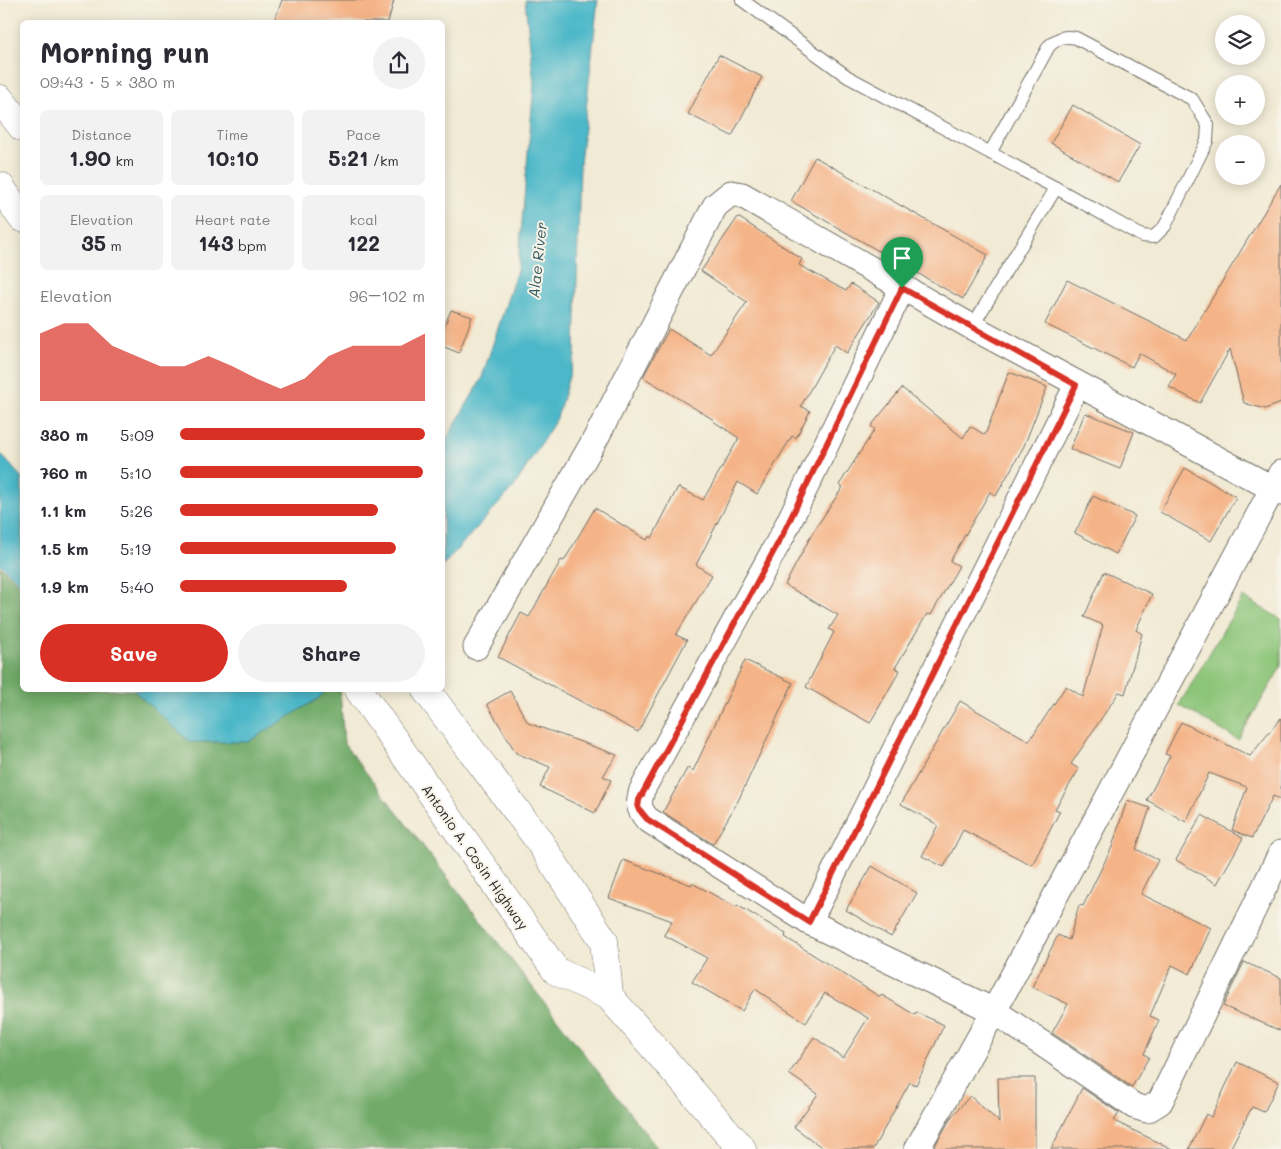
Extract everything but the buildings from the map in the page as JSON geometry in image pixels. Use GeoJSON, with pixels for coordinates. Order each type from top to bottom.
{"type":"FeatureCollection","features":[{"type":"Feature","properties":{"kind":"highway"},"geometry":{"type":"LineString","coordinates":[[0,99],[5,102],[20,123]]}},
{"type":"Feature","properties":{"kind":"highway"},"geometry":{"type":"LineString","coordinates":[[0,186],[20,215]]}},
{"type":"Feature","properties":{"kind":"highway","name":"Antonio A. Cosin Highway"},"geometry":{"type":"LineString","coordinates":[[360,692],[556,971],[609,996],[742,1149]]}},
{"type":"Feature","properties":{"kind":"highway"},"geometry":{"type":"LineString","coordinates":[[428,692],[537,838],[604,941],[609,996]]}},
{"type":"Feature","properties":{"kind":"street"},"geometry":{"type":"LineString","coordinates":[[476,647],[597,436],[715,206],[721,199],[731,193],[742,195],[902,288],[1076,385],[1278,485],[994,1011],[917,1149]]}},
{"type":"Feature","properties":{"kind":"street"},"geometry":{"type":"LineString","coordinates":[[902,288],[783,534],[647,782],[639,800],[638,808],[647,819],[809,922],[994,1011],[1134,1106],[1147,1110],[1154,1108],[1160,1102],[1281,852]]}},
{"type":"Feature","properties":{"kind":"street"},"geometry":{"type":"LineString","coordinates":[[809,922],[1076,385]]}},
{"type":"Feature","properties":{"kind":"lane"},"geometry":{"type":"LineString","coordinates":[[742,0],[848,77],[1142,236],[1154,237],[1165,226],[1207,140],[1208,125],[1192,99],[1076,38],[1067,36],[1057,39],[1049,46],[990,153]]}},
{"type":"Feature","properties":{"kind":"lane"},"geometry":{"type":"LineString","coordinates":[[972,327],[1056,188]]}},
{"type":"Feature","properties":{"kind":"green space"},"geometry":{"type":"Polygon","coordinates":[[[0,566],[20,585],[20,692],[136,692],[190,742],[248,742],[319,698],[324,692],[340,692],[344,744],[658,1149],[0,1149],[0,566]]]}},
{"type":"Feature","properties":{"kind":"green space"},"geometry":{"type":"Polygon","coordinates":[[[1243,597],[1281,619],[1281,667],[1238,740],[1179,705],[1243,597]]]}},
{"type":"Feature","properties":{"kind":"water","name":"Alae River"},"geometry":{"type":"Polygon","coordinates":[[[525,0],[598,0],[580,164],[575,356],[557,418],[514,487],[445,563],[445,442],[481,380],[518,267],[534,84],[525,0]]]}},
{"type":"Feature","properties":{"kind":"water"},"geometry":{"type":"Polygon","coordinates":[[[0,453],[20,476],[20,583],[0,564],[0,453]]]}},
{"type":"Feature","properties":{"kind":"water"},"geometry":{"type":"Polygon","coordinates":[[[135,692],[324,692],[319,698],[248,742],[190,742],[135,692]]]}},
{"type":"Feature","properties":{"kind":"route"},"geometry":{"type":"LineString","coordinates":[[902,288],[1076,385],[809,922],[647,819],[638,808],[639,800],[642,790],[783,534],[902,288]]}}]}
